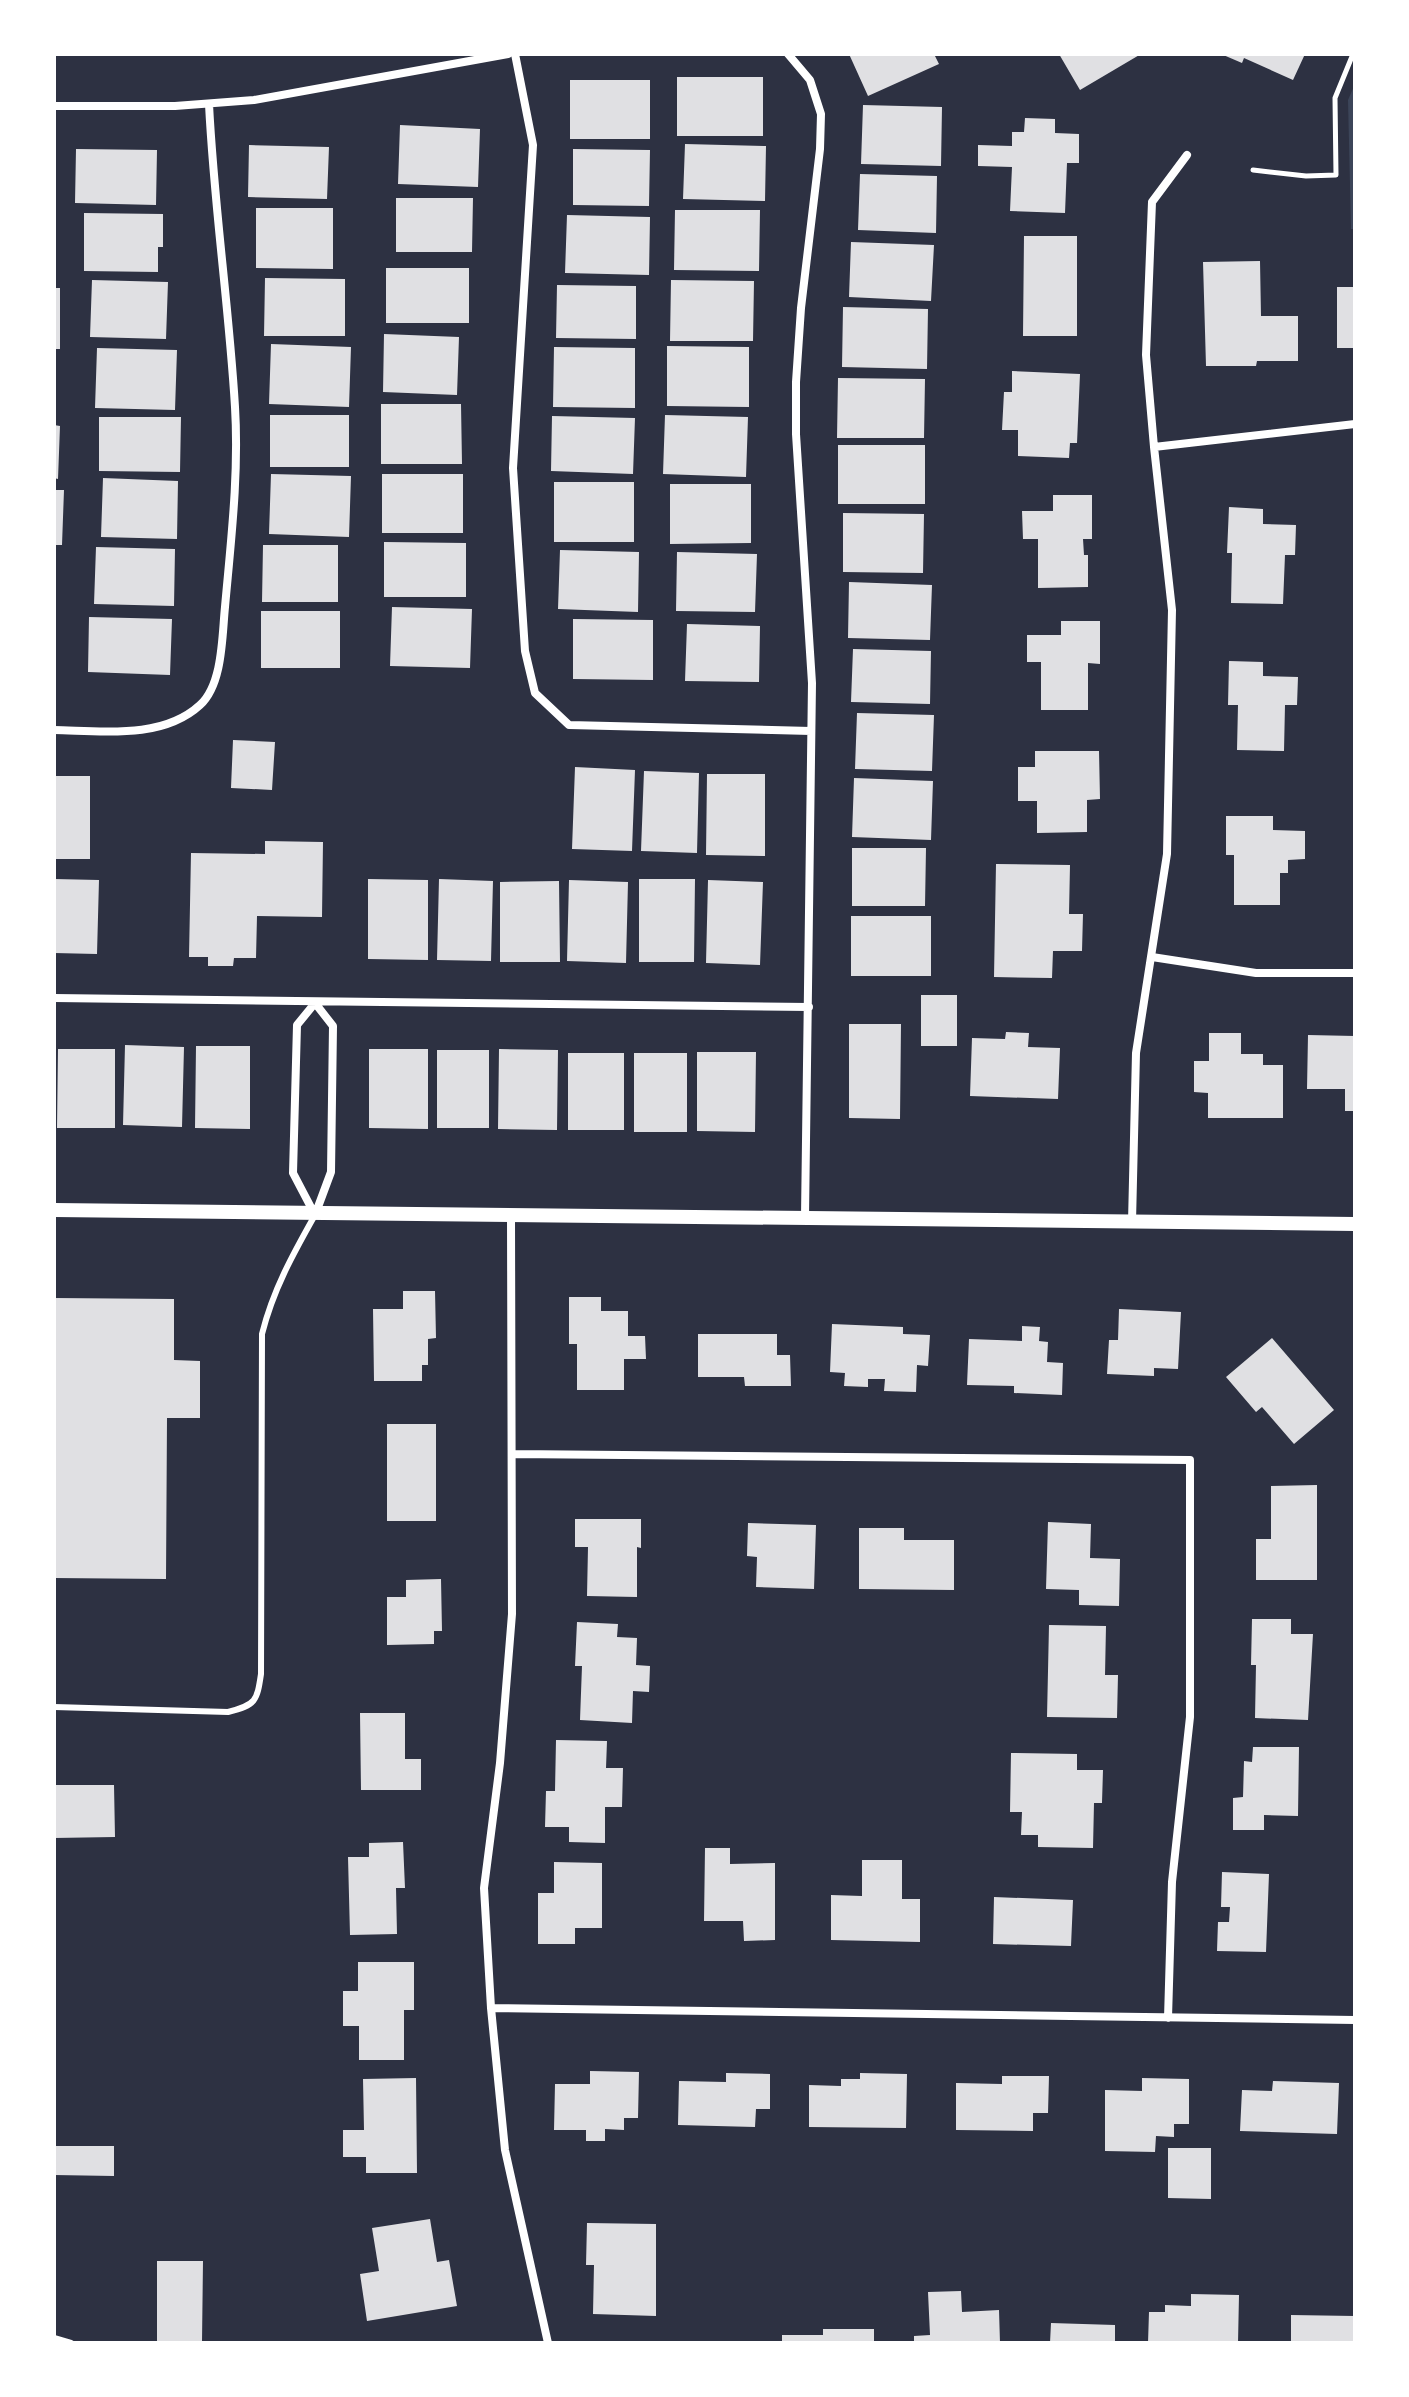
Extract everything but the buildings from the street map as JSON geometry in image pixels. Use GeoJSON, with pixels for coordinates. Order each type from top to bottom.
{"type":"FeatureCollection","features":[{"type":"Feature","properties":{"kind":"street"},"geometry":{"type":"LineString","coordinates":[[54,106],[209,104],[254,100],[508,54]]}},
{"type":"Feature","properties":{"kind":"street"},"geometry":{"type":"LineString","coordinates":[[515,54],[533,145],[513,468],[525,651],[535,693],[569,725],[811,731]]}},
{"type":"Feature","properties":{"kind":"street"},"geometry":{"type":"LineString","coordinates":[[791,57],[810,80],[821,114],[796,382],[796,434],[812,683],[805,1217]]}},
{"type":"Feature","properties":{"kind":"street"},"geometry":{"type":"LineString","coordinates":[[54,730],[139,729],[177,721],[202,704],[219,669],[236,490],[235,407],[213,188],[209,104]]}},
{"type":"Feature","properties":{"kind":"street"},"geometry":{"type":"LineString","coordinates":[[1132,1222],[1136,1053],[1167,854],[1172,610],[1146,355],[1152,202],[1187,155]]}},
{"type":"Feature","properties":{"kind":"street"},"geometry":{"type":"LineString","coordinates":[[1154,447],[1355,424]]}},
{"type":"Feature","properties":{"kind":"street"},"geometry":{"type":"LineString","coordinates":[[1152,957],[1256,973],[1355,973]]}},
{"type":"Feature","properties":{"kind":"street"},"geometry":{"type":"LineString","coordinates":[[54,998],[809,1007]]}},
{"type":"Feature","properties":{"kind":"street"},"geometry":{"type":"LineString","coordinates":[[315,1003],[297,1025],[293,1173],[315,1215]]}},
{"type":"Feature","properties":{"kind":"street"},"geometry":{"type":"LineString","coordinates":[[315,1003],[333,1026],[331,1172],[315,1215]]}},
{"type":"Feature","properties":{"kind":"street"},"geometry":{"type":"LineString","coordinates":[[54,1210],[1355,1224]]}},
{"type":"Feature","properties":{"kind":"street"},"geometry":{"type":"LineString","coordinates":[[511,1217],[512,1614],[500,1763],[484,1888],[491,2008],[505,2150],[548,2343]]}},
{"type":"Feature","properties":{"kind":"street"},"geometry":{"type":"LineString","coordinates":[[512,1454],[1190,1460],[1190,1717],[1172,1882],[1168,2018]]}},
{"type":"Feature","properties":{"kind":"street"},"geometry":{"type":"LineString","coordinates":[[491,2008],[1355,2020]]}},
{"type":"Feature","properties":{"kind":"lane"},"geometry":{"type":"LineString","coordinates":[[54,1707],[228,1712],[248,1707],[258,1697],[261,1658],[262,1334],[281,1276],[315,1215]]}},
{"type":"Feature","properties":{"kind":"lane"},"geometry":{"type":"LineString","coordinates":[[54,2338],[71,2343]]}},
{"type":"Feature","properties":{"kind":"path"},"geometry":{"type":"LineString","coordinates":[[1253,170],[1306,176],[1336,175],[1335,98],[1353,54]]}},
{"type":"Feature","properties":{"kind":"shaded area"},"geometry":{"type":"Polygon","coordinates":[[[1355,84],[1355,229],[1351,229],[1348,100],[1355,84]]]}}]}
